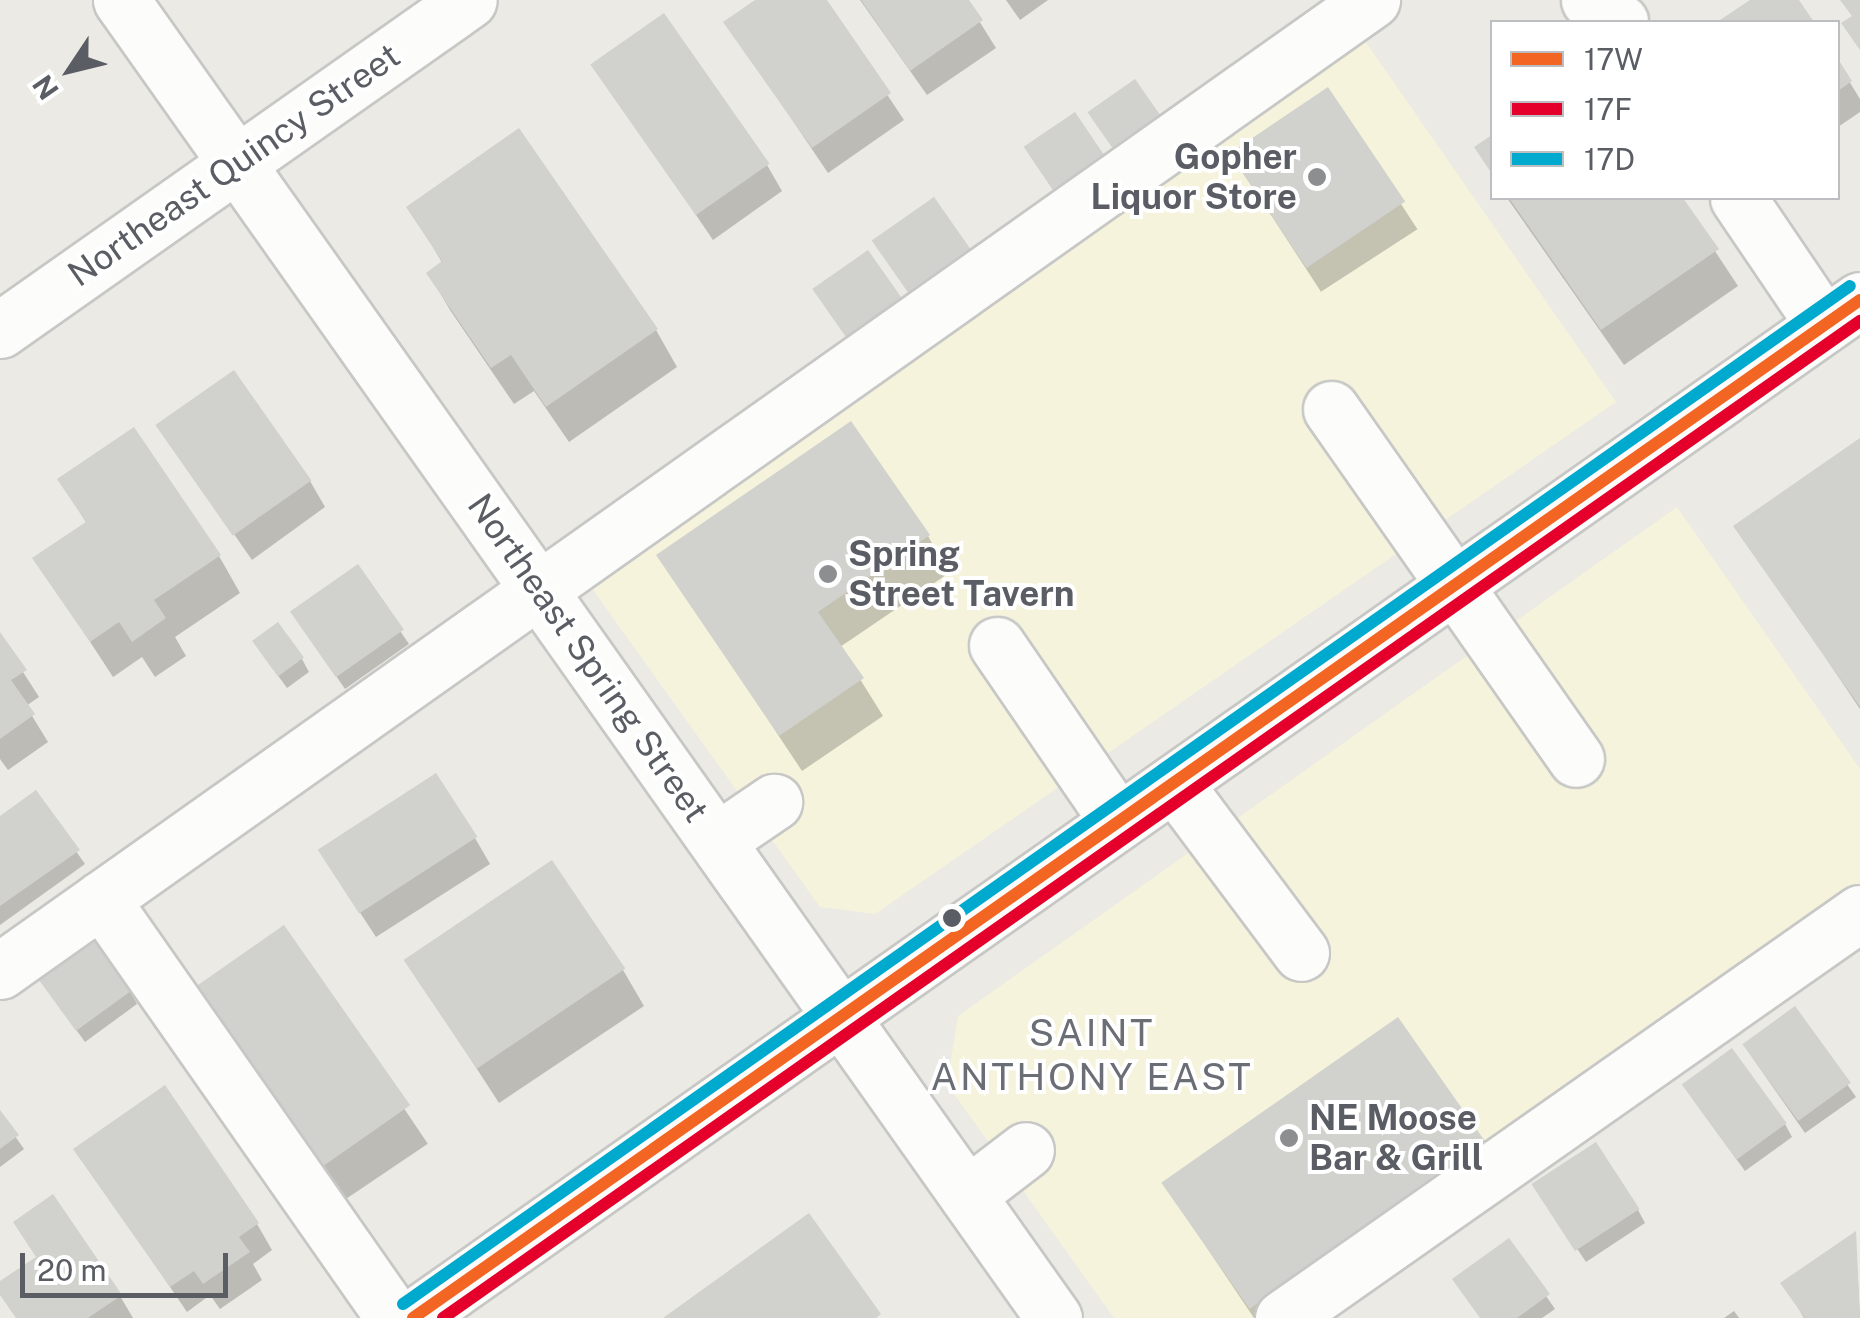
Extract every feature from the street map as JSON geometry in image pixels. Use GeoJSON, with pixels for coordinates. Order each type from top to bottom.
{"type":"FeatureCollection","features":[{"type":"Feature","properties":{"kind":"street","name":"Northeast Spring Street"},"geometry":{"type":"LineString","coordinates":[[121,0],[1054,1318]]}},
{"type":"Feature","properties":{"kind":"street","name":"Northeast Quincy Street"},"geometry":{"type":"LineString","coordinates":[[0,330],[469,0]]}},
{"type":"Feature","properties":{"kind":"street"},"geometry":{"type":"LineString","coordinates":[[0,971],[1372,0]]}},
{"type":"Feature","properties":{"kind":"street"},"geometry":{"type":"LineString","coordinates":[[1588,0],[1617,20]]}},
{"type":"Feature","properties":{"kind":"street"},"geometry":{"type":"LineString","coordinates":[[413,1318],[1842,312],[1740,200]]}},
{"type":"Feature","properties":{"kind":"street"},"geometry":{"type":"LineString","coordinates":[[1331,409],[1576,759]]}},
{"type":"Feature","properties":{"kind":"street"},"geometry":{"type":"LineString","coordinates":[[997,645],[1118,822]]}},
{"type":"Feature","properties":{"kind":"street"},"geometry":{"type":"LineString","coordinates":[[1174,783],[1302,954]]}},
{"type":"Feature","properties":{"kind":"street"},"geometry":{"type":"LineString","coordinates":[[718,840],[774,802]]}},
{"type":"Feature","properties":{"kind":"street"},"geometry":{"type":"LineString","coordinates":[[101,899],[394,1318]]}},
{"type":"Feature","properties":{"kind":"street"},"geometry":{"type":"LineString","coordinates":[[1283,1318],[1860,913]]}},
{"type":"Feature","properties":{"kind":"street"},"geometry":{"type":"LineString","coordinates":[[967,1194],[1026,1150]]}},
{"type":"Feature","properties":{"kind":"shaded area"},"geometry":{"type":"Polygon","coordinates":[[[1358,31],[1616,402],[875,914],[820,907],[586,580],[1358,31]]]}},
{"type":"Feature","properties":{"kind":"shaded area"},"geometry":{"type":"Polygon","coordinates":[[[1677,507],[1860,769],[1860,933],[1309,1318],[1114,1318],[947,1084],[958,1016],[1677,507]]]}},
{"type":"Feature","properties":{"kind":"building"},"geometry":{"type":"Polygon","coordinates":[[[755,0],[827,0],[891,93],[812,148],[723,22],[755,0]]]}},
{"type":"Feature","properties":{"kind":"building"},"geometry":{"type":"Polygon","coordinates":[[[861,0],[969,0],[983,20],[910,71],[861,0]]]}},
{"type":"Feature","properties":{"kind":"building"},"geometry":{"type":"Polygon","coordinates":[[[1750,0],[1799,0],[1813,20],[1720,20],[1750,0]]]}},
{"type":"Feature","properties":{"kind":"building"},"geometry":{"type":"Polygon","coordinates":[[[1840,0],[1860,0],[1860,50],[1841,23],[1852,16],[1840,0]]]}},
{"type":"Feature","properties":{"kind":"building"},"geometry":{"type":"Polygon","coordinates":[[[664,13],[770,164],[696,215],[590,65],[664,13]]]}},
{"type":"Feature","properties":{"kind":"building"},"geometry":{"type":"Polygon","coordinates":[[[1840,62],[1852,81],[1840,90],[1840,62]]]}},
{"type":"Feature","properties":{"kind":"building"},"geometry":{"type":"Polygon","coordinates":[[[1135,79],[1169,128],[1122,161],[1087,112],[1135,79]]]}},
{"type":"Feature","properties":{"kind":"building","name":"Gopher Liquor Store"},"geometry":{"type":"Polygon","coordinates":[[[1328,87],[1405,201],[1307,268],[1229,154],[1328,87]]]}},
{"type":"Feature","properties":{"kind":"building"},"geometry":{"type":"Polygon","coordinates":[[[1075,112],[1113,168],[1062,203],[1024,147],[1075,112]]]}},
{"type":"Feature","properties":{"kind":"building"},"geometry":{"type":"Polygon","coordinates":[[[519,128],[658,329],[546,407],[511,355],[491,368],[426,273],[442,261],[406,207],[519,128]]]}},
{"type":"Feature","properties":{"kind":"building"},"geometry":{"type":"Polygon","coordinates":[[[1490,136],[1490,171],[1474,147],[1490,136]]]}},
{"type":"Feature","properties":{"kind":"building"},"geometry":{"type":"Polygon","coordinates":[[[934,197],[977,258],[915,302],[872,241],[934,197]]]}},
{"type":"Feature","properties":{"kind":"building"},"geometry":{"type":"Polygon","coordinates":[[[1510,200],[1684,200],[1719,249],[1601,330],[1510,200]]]}},
{"type":"Feature","properties":{"kind":"building"},"geometry":{"type":"Polygon","coordinates":[[[868,250],[908,307],[852,346],[812,289],[868,250]]]}},
{"type":"Feature","properties":{"kind":"building"},"geometry":{"type":"Polygon","coordinates":[[[234,370],[311,481],[233,536],[155,425],[234,370]]]}},
{"type":"Feature","properties":{"kind":"building"},"geometry":{"type":"Polygon","coordinates":[[[851,421],[930,535],[818,612],[864,678],[779,736],[656,555],[851,421]]]}},
{"type":"Feature","properties":{"kind":"building"},"geometry":{"type":"Polygon","coordinates":[[[134,427],[221,555],[154,600],[166,618],[132,642],[119,622],[90,642],[32,558],[86,522],[57,479],[134,427]]]}},
{"type":"Feature","properties":{"kind":"building"},"geometry":{"type":"Polygon","coordinates":[[[1860,438],[1860,707],[1733,526],[1860,438]]]}},
{"type":"Feature","properties":{"kind":"building"},"geometry":{"type":"Polygon","coordinates":[[[358,564],[404,630],[336,677],[290,612],[358,564]]]}},
{"type":"Feature","properties":{"kind":"building"},"geometry":{"type":"Polygon","coordinates":[[[278,622],[304,658],[278,676],[252,641],[278,622]]]}},
{"type":"Feature","properties":{"kind":"building"},"geometry":{"type":"Polygon","coordinates":[[[0,632],[27,670],[11,680],[35,714],[0,739],[0,632]]]}},
{"type":"Feature","properties":{"kind":"building"},"geometry":{"type":"Polygon","coordinates":[[[436,773],[477,837],[359,914],[318,850],[436,773]]]}},
{"type":"Feature","properties":{"kind":"building"},"geometry":{"type":"Polygon","coordinates":[[[36,790],[80,850],[0,906],[0,816],[36,790]]]}},
{"type":"Feature","properties":{"kind":"building"},"geometry":{"type":"Polygon","coordinates":[[[552,860],[625,969],[477,1069],[404,960],[552,860]]]}},
{"type":"Feature","properties":{"kind":"building"},"geometry":{"type":"Polygon","coordinates":[[[284,925],[410,1105],[323,1167],[196,986],[284,925]]]}},
{"type":"Feature","properties":{"kind":"building"},"geometry":{"type":"Polygon","coordinates":[[[93,937],[132,990],[76,1031],[37,978],[93,937]]]}},
{"type":"Feature","properties":{"kind":"building"},"geometry":{"type":"Polygon","coordinates":[[[1795,1006],[1851,1083],[1798,1121],[1742,1044],[1795,1006]]]}},
{"type":"Feature","properties":{"kind":"building"},"geometry":{"type":"Polygon","coordinates":[[[1398,1017],[1486,1143],[1250,1309],[1161,1183],[1398,1017]]]}},
{"type":"Feature","properties":{"kind":"building"},"geometry":{"type":"Polygon","coordinates":[[[1732,1048],[1787,1123],[1737,1160],[1682,1084],[1732,1048]]]}},
{"type":"Feature","properties":{"kind":"building"},"geometry":{"type":"Polygon","coordinates":[[[165,1085],[259,1223],[239,1237],[250,1252],[203,1284],[194,1271],[170,1287],[73,1149],[165,1085]]]}},
{"type":"Feature","properties":{"kind":"building"},"geometry":{"type":"Polygon","coordinates":[[[0,1110],[19,1135],[0,1149],[0,1110]]]}},
{"type":"Feature","properties":{"kind":"building"},"geometry":{"type":"Polygon","coordinates":[[[1596,1142],[1640,1209],[1575,1251],[1531,1184],[1596,1142]]]}},
{"type":"Feature","properties":{"kind":"building"},"geometry":{"type":"Polygon","coordinates":[[[53,1194],[122,1295],[88,1318],[16,1318],[0,1295],[0,1281],[36,1257],[13,1222],[53,1194]]]}},
{"type":"Feature","properties":{"kind":"building"},"geometry":{"type":"Polygon","coordinates":[[[809,1213],[881,1314],[876,1318],[663,1318],[809,1213]]]}},
{"type":"Feature","properties":{"kind":"building"},"geometry":{"type":"Polygon","coordinates":[[[1856,1231],[1860,1318],[1805,1318],[1780,1283],[1856,1231]]]}},
{"type":"Feature","properties":{"kind":"building"},"geometry":{"type":"Polygon","coordinates":[[[1509,1238],[1550,1294],[1517,1318],[1480,1318],[1452,1279],[1509,1238]]]}},
{"type":"Feature","properties":{"kind":"transit line","name":"17D"},"geometry":{"type":"LineString","coordinates":[[403,1304],[1850,286]]}},
{"type":"Feature","properties":{"kind":"transit line","name":"17W"},"geometry":{"type":"LineString","coordinates":[[413,1318],[1860,300]]}},
{"type":"Feature","properties":{"kind":"transit line","name":"17F"},"geometry":{"type":"LineString","coordinates":[[443,1318],[1860,321]]}},
{"type":"Feature","properties":{"kind":"place","name":"Gopher Liquor Store"},"geometry":{"type":"Point","coordinates":[1317,177]}},
{"type":"Feature","properties":{"kind":"place","name":"Spring Street Tavern"},"geometry":{"type":"Point","coordinates":[828,574]}},
{"type":"Feature","properties":{"kind":"place","name":"NE Moose Bar & Grill"},"geometry":{"type":"Point","coordinates":[1289,1138]}},
{"type":"Feature","properties":{"kind":"district","name":"SAINT ANTHONY EAST"},"geometry":{"type":"Point","coordinates":[1092,1055]}}]}
